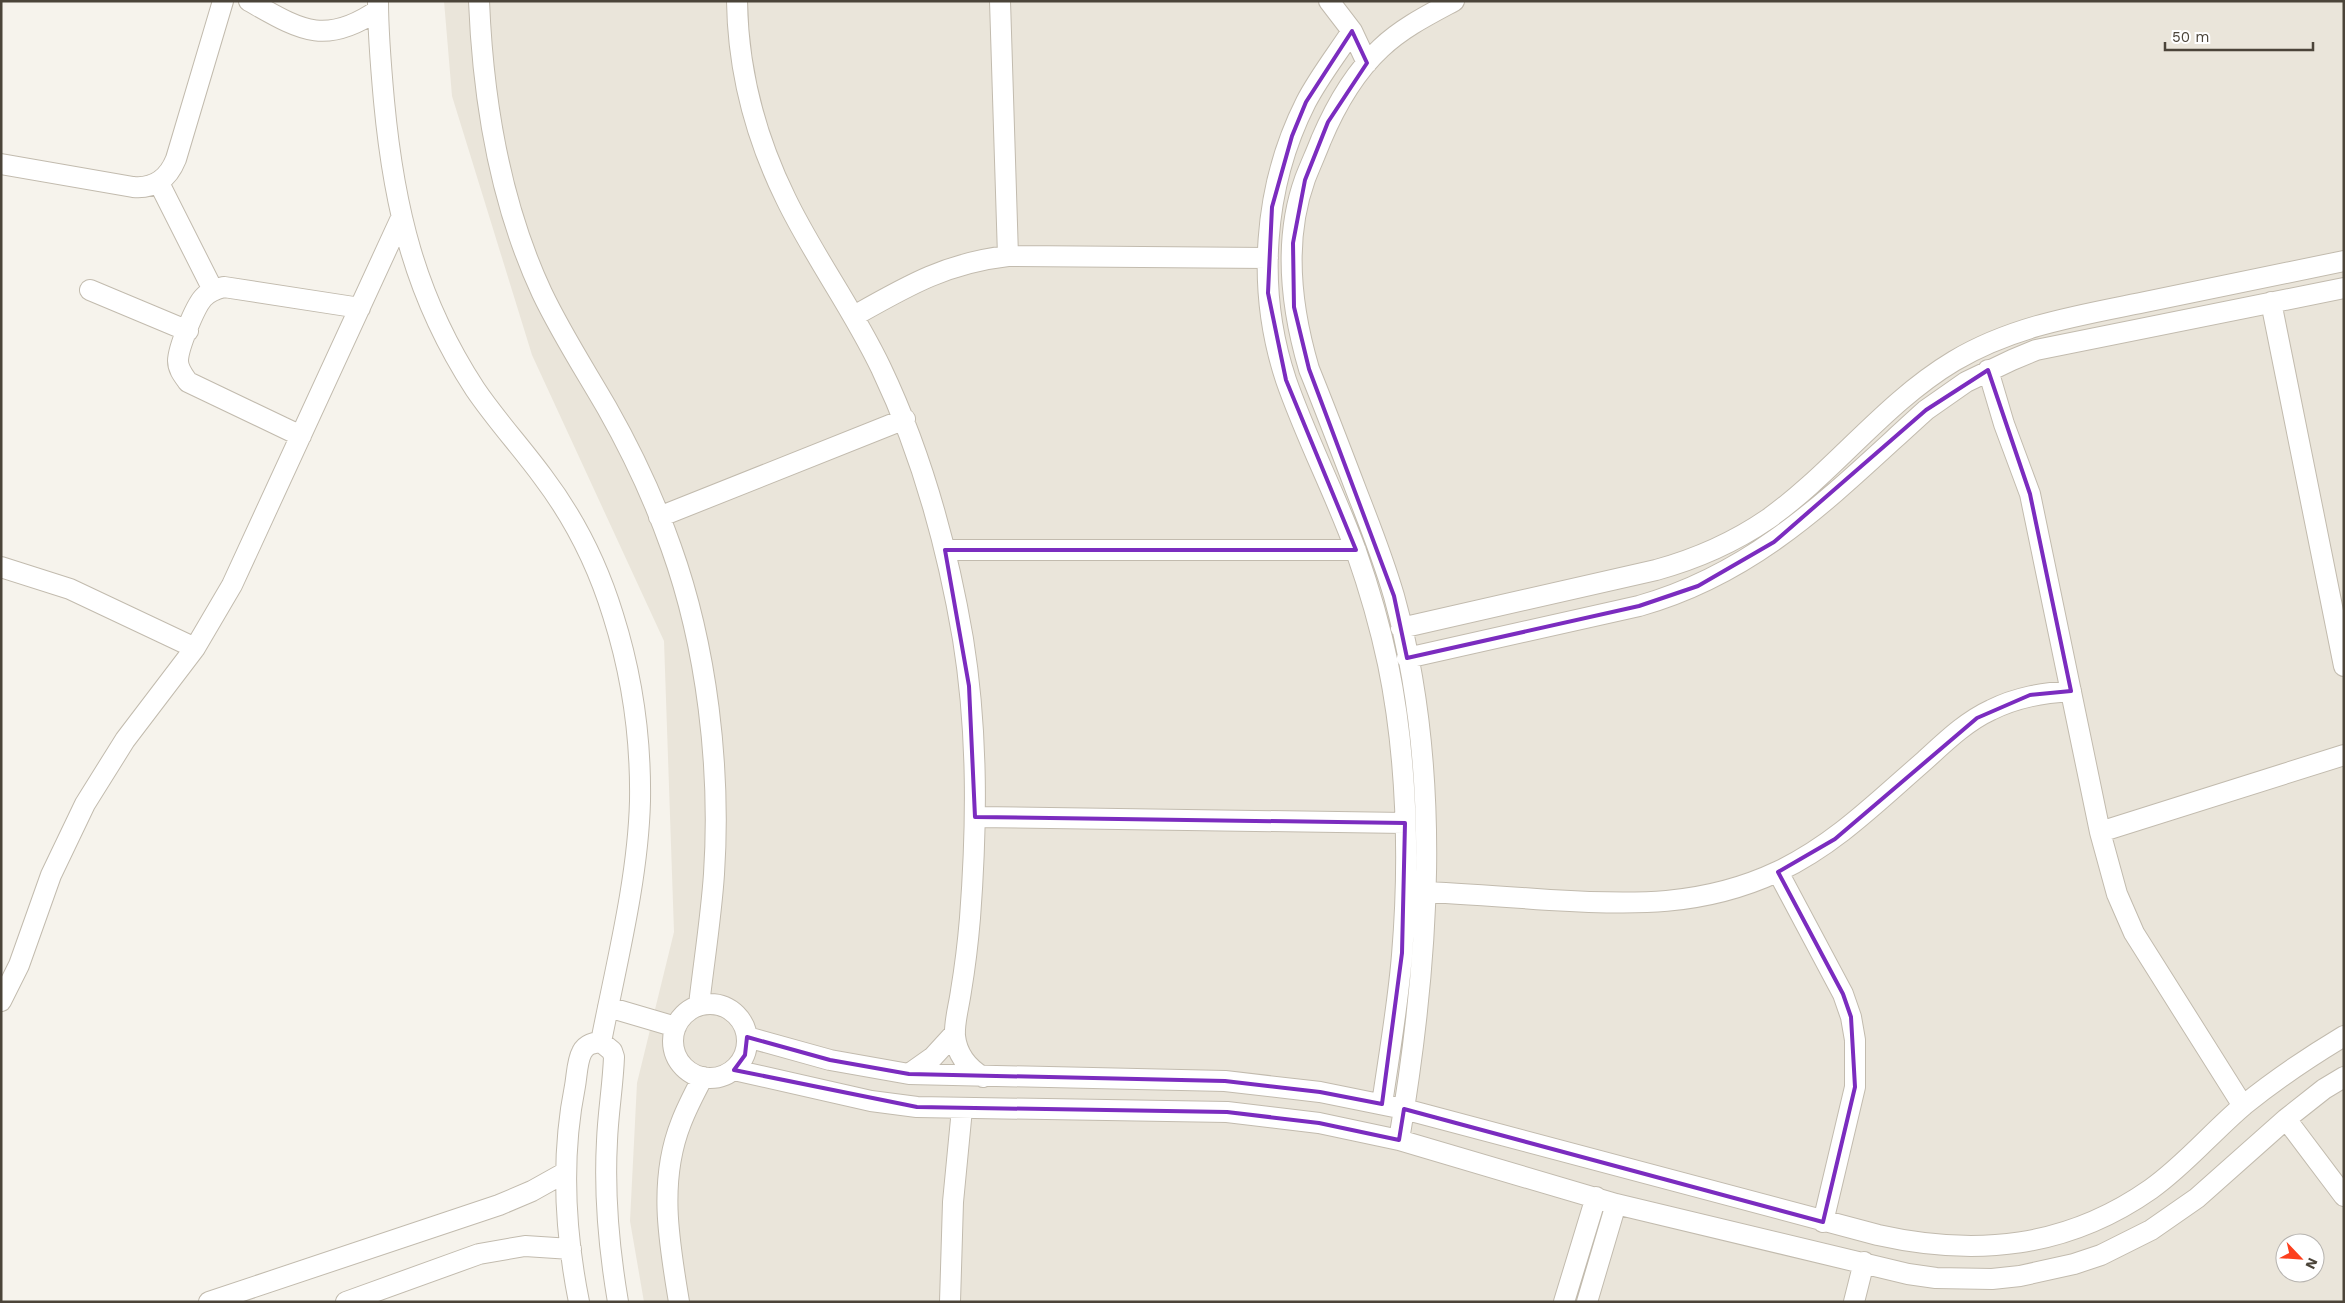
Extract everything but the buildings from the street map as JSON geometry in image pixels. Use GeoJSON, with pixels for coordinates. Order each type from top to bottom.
{"type":"FeatureCollection","features":[{"type":"Feature","properties":{"kind":"street"},"geometry":{"type":"LineString","coordinates":[[1,164],[132,187],[150,186],[158,183],[166,177],[176,159],[224,1]]}},
{"type":"Feature","properties":{"kind":"street"},"geometry":{"type":"LineString","coordinates":[[249,1],[285,22],[301,28],[318,31],[351,26],[378,6]]}},
{"type":"Feature","properties":{"kind":"street"},"geometry":{"type":"LineString","coordinates":[[480,1],[482,50],[492,128],[510,206],[541,290],[560,330],[626,444],[659,517],[676,564],[694,631],[712,750],[715,812],[714,874],[700,1005]]}},
{"type":"Feature","properties":{"kind":"street"},"geometry":{"type":"LineString","coordinates":[[737,1],[745,78],[762,141],[787,201],[854,316],[905,419],[932,502],[945,550],[956,604],[974,732],[975,818],[968,934],[955,1033],[961,1056],[975,1072],[983,1077]]}},
{"type":"Feature","properties":{"kind":"street"},"geometry":{"type":"LineString","coordinates":[[1000,1],[1008,256]]}},
{"type":"Feature","properties":{"kind":"street"},"geometry":{"type":"LineString","coordinates":[[1329,1],[1352,32],[1367,63]]}},
{"type":"Feature","properties":{"kind":"street"},"geometry":{"type":"LineString","coordinates":[[1399,1140],[1421,964],[1426,892],[1424,789],[1420,740],[1408,658],[1394,596],[1379,550],[1309,369],[1295,315],[1292,275],[1293,243],[1297,211],[1305,180],[1328,122],[1352,81],[1380,49],[1411,25],[1454,1]]}},
{"type":"Feature","properties":{"kind":"street"},"geometry":{"type":"LineString","coordinates":[[378,6],[388,145],[401,218],[411,254],[439,324],[475,388],[565,508],[599,577],[623,650],[637,725],[640,802],[632,879],[601,1042]]}},
{"type":"Feature","properties":{"kind":"street"},"geometry":{"type":"LineString","coordinates":[[1352,32],[1306,102],[1292,136],[1272,207],[1268,258],[1268,293],[1278,349],[1286,380],[1356,550],[1368,586],[1389,667],[1399,744],[1405,823],[1405,887],[1402,953],[1382,1104]]}},
{"type":"Feature","properties":{"kind":"street"},"geometry":{"type":"LineString","coordinates":[[158,183],[213,290]]}},
{"type":"Feature","properties":{"kind":"street"},"geometry":{"type":"LineString","coordinates":[[1,1001],[19,965],[51,875],[85,804],[125,740],[195,648],[232,585],[401,218]]}},
{"type":"Feature","properties":{"kind":"street"},"geometry":{"type":"LineString","coordinates":[[854,316],[909,285],[944,269],[982,259],[1008,256],[1268,258]]}},
{"type":"Feature","properties":{"kind":"street"},"geometry":{"type":"LineString","coordinates":[[1401,628],[1656,570],[1703,555],[1726,544],[1748,532],[1789,502],[1906,395],[1929,377],[1954,361],[2005,336],[2059,319],[2344,262]]}},
{"type":"Feature","properties":{"kind":"street"},"geometry":{"type":"LineString","coordinates":[[301,436],[188,382],[181,372],[178,361],[188,331],[203,297],[213,290],[224,287],[360,308]]}},
{"type":"Feature","properties":{"kind":"street"},"geometry":{"type":"LineString","coordinates":[[1408,658],[1639,606],[1698,586],[1748,559],[1774,542],[1823,503],[1926,410],[1966,382],[1988,370],[2036,350],[2344,288]]}},
{"type":"Feature","properties":{"kind":"street"},"geometry":{"type":"LineString","coordinates":[[90,290],[188,331]]}},
{"type":"Feature","properties":{"kind":"street"},"geometry":{"type":"LineString","coordinates":[[2270,302],[2344,666]]}},
{"type":"Feature","properties":{"kind":"street"},"geometry":{"type":"LineString","coordinates":[[1988,370],[2004,424],[2030,494],[2100,832],[2117,894],[2134,933],[2243,1106]]}},
{"type":"Feature","properties":{"kind":"street"},"geometry":{"type":"LineString","coordinates":[[659,517],[905,419]]}},
{"type":"Feature","properties":{"kind":"street"},"geometry":{"type":"LineString","coordinates":[[945,550],[1356,550]]}},
{"type":"Feature","properties":{"kind":"street"},"geometry":{"type":"LineString","coordinates":[[1,567],[70,589],[195,648]]}},
{"type":"Feature","properties":{"kind":"street"},"geometry":{"type":"LineString","coordinates":[[1426,892],[1622,904],[1654,903],[1716,893],[1778,872],[1835,839],[1950,738],[1977,718],[2011,701],[2030,695],[2071,691]]}},
{"type":"Feature","properties":{"kind":"street"},"geometry":{"type":"LineString","coordinates":[[2100,832],[2344,755]]}},
{"type":"Feature","properties":{"kind":"street"},"geometry":{"type":"LineString","coordinates":[[975,818],[1405,823]]}},
{"type":"Feature","properties":{"kind":"street"},"geometry":{"type":"LineString","coordinates":[[1778,872],[1843,994],[1855,1040],[1855,1087],[1823,1222]]}},
{"type":"Feature","properties":{"kind":"street"},"geometry":{"type":"LineString","coordinates":[[700,1005],[721,1005],[739,1016],[745,1026],[747,1036],[745,1055],[734,1070],[719,1077],[703,1077],[688,1071],[678,1058],[673,1037],[676,1026],[682,1017],[700,1005]]}},
{"type":"Feature","properties":{"kind":"street"},"geometry":{"type":"LineString","coordinates":[[608,1007],[676,1026]]}},
{"type":"Feature","properties":{"kind":"street"},"geometry":{"type":"LineString","coordinates":[[909,1074],[933,1057],[955,1033]]}},
{"type":"Feature","properties":{"kind":"street"},"geometry":{"type":"LineString","coordinates":[[747,1036],[830,1060],[909,1074],[1225,1081],[1320,1092],[1404,1109],[1823,1222],[1902,1241],[1935,1246],[1986,1247],[2052,1236],[2108,1214],[2152,1188],[2171,1173],[2243,1106],[2302,1061],[2344,1036]]}},
{"type":"Feature","properties":{"kind":"street"},"geometry":{"type":"LineString","coordinates":[[579,1302],[571,1249],[566,1172],[571,1102],[582,1051],[590,1044],[601,1042],[612,1051],[614,1057],[606,1178],[611,1252],[618,1302]]}},
{"type":"Feature","properties":{"kind":"street"},"geometry":{"type":"LineString","coordinates":[[734,1070],[871,1101],[917,1107],[1227,1112],[1319,1123],[1399,1140],[1616,1204],[1908,1274],[1964,1280],[2020,1276],[2074,1264],[2126,1244],[2174,1215],[2197,1198],[2324,1088],[2344,1077]]}},
{"type":"Feature","properties":{"kind":"street"},"geometry":{"type":"LineString","coordinates":[[679,1302],[668,1230],[667,1188],[674,1144],[681,1122],[703,1077]]}},
{"type":"Feature","properties":{"kind":"street"},"geometry":{"type":"LineString","coordinates":[[950,1302],[953,1202],[962,1109]]}},
{"type":"Feature","properties":{"kind":"street"},"geometry":{"type":"LineString","coordinates":[[2286,1120],[2344,1196]]}},
{"type":"Feature","properties":{"kind":"street"},"geometry":{"type":"LineString","coordinates":[[209,1302],[499,1205],[532,1191],[566,1172]]}},
{"type":"Feature","properties":{"kind":"street"},"geometry":{"type":"LineString","coordinates":[[1564,1302],[1596,1197]]}},
{"type":"Feature","properties":{"kind":"street"},"geometry":{"type":"LineString","coordinates":[[1587,1302],[1616,1204]]}},
{"type":"Feature","properties":{"kind":"street"},"geometry":{"type":"LineString","coordinates":[[346,1302],[479,1254],[525,1246],[571,1249]]}},
{"type":"Feature","properties":{"kind":"street"},"geometry":{"type":"LineString","coordinates":[[1854,1302],[1864,1262]]}},
{"type":"Feature","properties":{"kind":"highlighted area"},"geometry":{"type":"Polygon","coordinates":[[[1352,31],[1367,63],[1328,122],[1305,180],[1293,243],[1294,307],[1309,369],[1394,596],[1407,658],[1639,606],[1698,586],[1774,542],[1926,410],[1988,370],[2030,494],[2071,691],[2030,695],[1977,718],[1835,839],[1778,872],[1843,994],[1851,1017],[1855,1087],[1823,1222],[1404,1109],[1399,1140],[1319,1123],[1227,1112],[917,1107],[734,1070],[745,1055],[747,1037],[830,1060],[909,1074],[1225,1081],[1320,1092],[1382,1104],[1402,953],[1405,823],[975,817],[969,686],[945,550],[1356,550],[1286,380],[1268,293],[1272,207],[1292,136],[1306,102],[1352,31]]]}},
{"type":"Feature","properties":{"kind":"shaded area"},"geometry":{"type":"Polygon","coordinates":[[[444,1],[2344,1],[2344,1302],[644,1302],[630,1221],[637,1083],[674,932],[664,641],[532,355],[452,96],[444,1]]]}}]}
